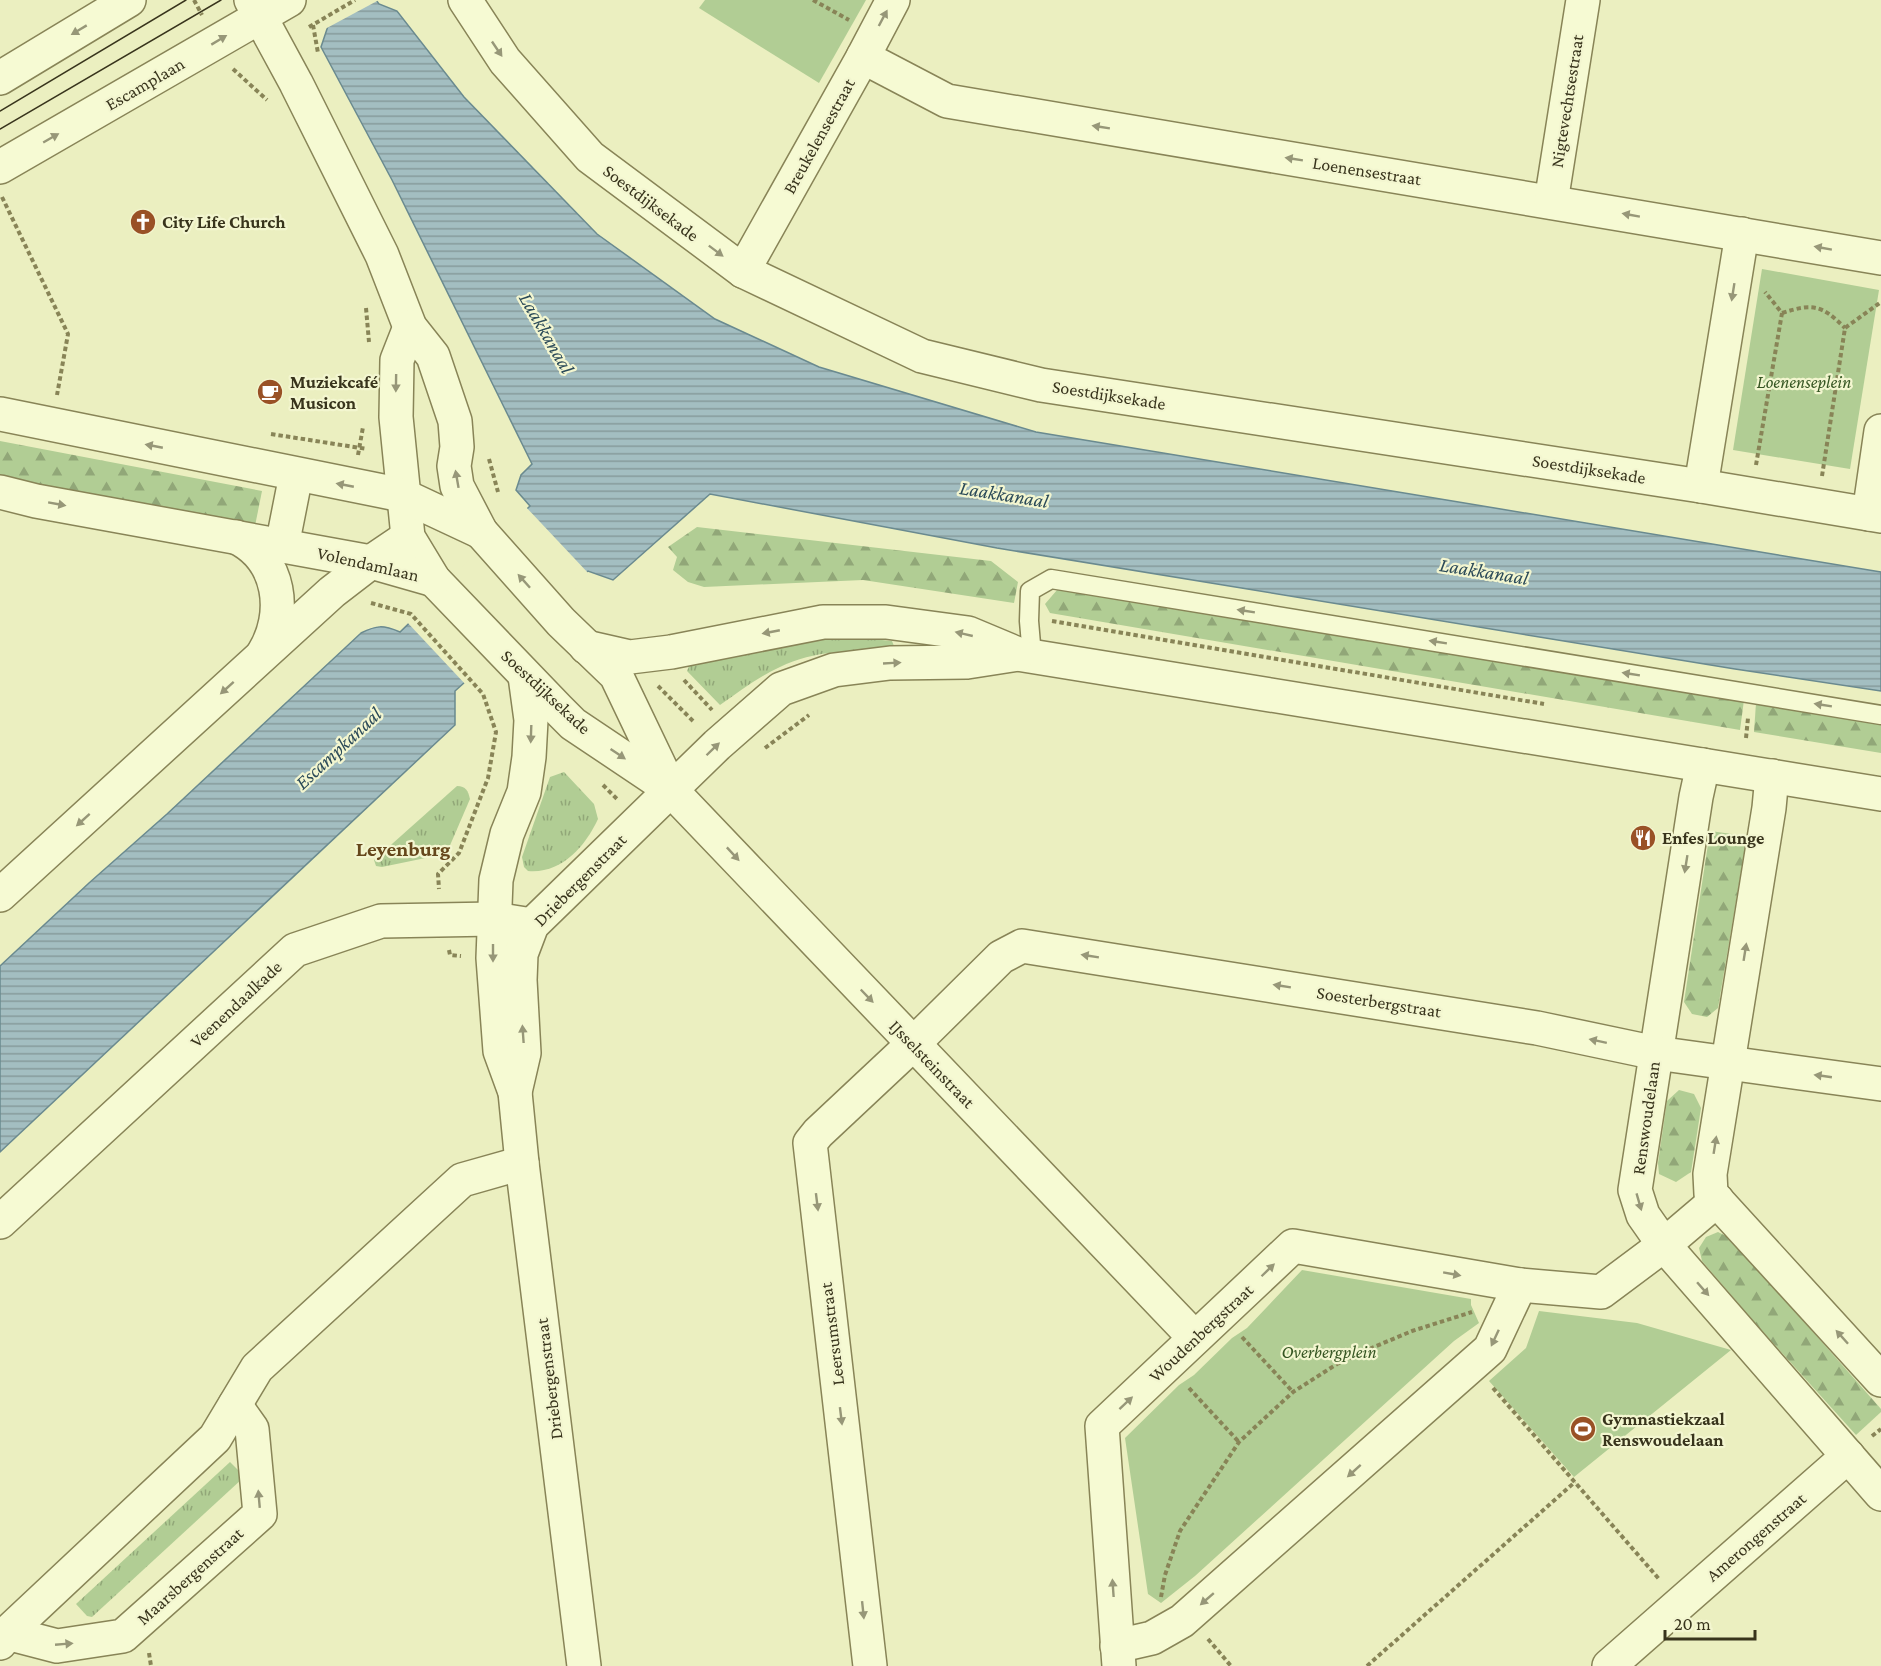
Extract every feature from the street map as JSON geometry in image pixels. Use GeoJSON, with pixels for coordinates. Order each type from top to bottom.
{"type":"FeatureCollection","features":[{"type":"Feature","properties":{"kind":"street"},"geometry":{"type":"LineString","coordinates":[[0,78],[129,0]]}},
{"type":"Feature","properties":{"kind":"street","name":"Escamplaan"},"geometry":{"type":"LineString","coordinates":[[0,167],[256,8],[289,0]]}},
{"type":"Feature","properties":{"kind":"street","name":"Soestdijksekade"},"geometry":{"type":"LineString","coordinates":[[465,0],[505,61],[590,157],[742,272],[922,356],[1041,385],[1701,486],[1875,515]]}},
{"type":"Feature","properties":{"kind":"street","name":"Breukelensestraat"},"geometry":{"type":"LineString","coordinates":[[742,272],[893,0]]}},
{"type":"Feature","properties":{"kind":"street","name":"Nigtevechtsestraat"},"geometry":{"type":"LineString","coordinates":[[1551,202],[1583,0]]}},
{"type":"Feature","properties":{"kind":"street"},"geometry":{"type":"LineString","coordinates":[[256,8],[382,255],[410,327],[433,356],[455,421],[457,447],[454,466],[457,486],[484,536],[561,622],[616,675],[671,790],[781,689],[834,670],[890,663],[967,662],[1025,655]]}},
{"type":"Feature","properties":{"kind":"street","name":"Loenensestraat"},"geometry":{"type":"LineString","coordinates":[[869,45],[947,101],[1551,202],[1740,246],[1881,258]]}},
{"type":"Feature","properties":{"kind":"street"},"geometry":{"type":"LineString","coordinates":[[1701,486],[1740,246]]}},
{"type":"Feature","properties":{"kind":"street"},"geometry":{"type":"LineString","coordinates":[[402,495],[396,417],[397,360],[410,327]]}},
{"type":"Feature","properties":{"kind":"street"},"geometry":{"type":"LineString","coordinates":[[0,414],[402,495],[484,536]]}},
{"type":"Feature","properties":{"kind":"street"},"geometry":{"type":"LineString","coordinates":[[1875,515],[1881,431]]}},
{"type":"Feature","properties":{"kind":"street"},"geometry":{"type":"LineString","coordinates":[[282,546],[297,475]]}},
{"type":"Feature","properties":{"kind":"street","name":"Volendamlaan"},"geometry":{"type":"LineString","coordinates":[[0,492],[370,562],[437,583]]}},
{"type":"Feature","properties":{"kind":"street","name":"Volendamlaan"},"geometry":{"type":"LineString","coordinates":[[402,495],[408,537],[437,583]]}},
{"type":"Feature","properties":{"kind":"street","name":"Volendamlaan"},"geometry":{"type":"LineString","coordinates":[[236,537],[250,544],[260,555],[274,580],[277,597],[276,623],[271,641],[260,658]]}},
{"type":"Feature","properties":{"kind":"street"},"geometry":{"type":"LineString","coordinates":[[0,895],[332,592],[370,562],[408,537]]}},
{"type":"Feature","properties":{"kind":"street","name":"Soestdijksekade"},"geometry":{"type":"LineString","coordinates":[[437,583],[573,724],[671,790]]}},
{"type":"Feature","properties":{"kind":"street"},"geometry":{"type":"LineString","coordinates":[[586,647],[630,657],[671,652],[823,622],[886,622],[968,633],[1025,655],[1881,794]]}},
{"type":"Feature","properties":{"kind":"street"},"geometry":{"type":"LineString","coordinates":[[494,919],[496,880],[507,834],[524,792],[529,757],[531,720],[520,671]]}},
{"type":"Feature","properties":{"kind":"street","name":"Renswoudelaan"},"geometry":{"type":"LineString","coordinates":[[1703,765],[1696,797],[1635,1190],[1643,1215],[1664,1245],[1881,1494]]}},
{"type":"Feature","properties":{"kind":"street"},"geometry":{"type":"LineString","coordinates":[[1772,776],[1710,1174],[1711,1194],[1881,1380]]}},
{"type":"Feature","properties":{"kind":"street","name":"Driebergenstraat"},"geometry":{"type":"LineString","coordinates":[[515,1092],[524,1053],[519,980],[521,954],[532,925],[671,790]]}},
{"type":"Feature","properties":{"kind":"street","name":"IJsselsteinstraat"},"geometry":{"type":"LineString","coordinates":[[671,790],[1194,1337]]}},
{"type":"Feature","properties":{"kind":"street","name":"Driebergenstraat"},"geometry":{"type":"LineString","coordinates":[[494,919],[493,958],[500,1051],[515,1092],[584,1666]]}},
{"type":"Feature","properties":{"kind":"street","name":"Veenendaalkade"},"geometry":{"type":"LineString","coordinates":[[0,1222],[295,950],[381,921],[494,919],[532,925]]}},
{"type":"Feature","properties":{"kind":"street","name":"Soesterbergstraat"},"geometry":{"type":"LineString","coordinates":[[913,1044],[1001,957],[1022,946],[1526,1026],[1656,1053],[1881,1084]]}},
{"type":"Feature","properties":{"kind":"street","name":"Leersumstraat"},"geometry":{"type":"LineString","coordinates":[[870,1666],[810,1143],[913,1044]]}},
{"type":"Feature","properties":{"kind":"street","name":"Maarsbergenstraat"},"geometry":{"type":"LineString","coordinates":[[3,1638],[215,1438],[257,1368],[462,1180],[522,1163]]}},
{"type":"Feature","properties":{"kind":"street","name":"Woudenbergstraat"},"geometry":{"type":"LineString","coordinates":[[1514,1297],[1490,1349],[1182,1621],[1118,1656],[1102,1426],[1293,1246],[1514,1297],[1601,1292],[1664,1245],[1717,1200]]}},
{"type":"Feature","properties":{"kind":"street","name":"Maarsbergenstraat"},"geometry":{"type":"LineString","coordinates":[[3,1638],[57,1646],[123,1636],[260,1514],[252,1430],[235,1405]]}},
{"type":"Feature","properties":{"kind":"street","name":"Amerongenstraat"},"geometry":{"type":"LineString","coordinates":[[1610,1666],[1848,1456]]}},
{"type":"Feature","properties":{"kind":"lane"},"geometry":{"type":"LineString","coordinates":[[1025,655],[1030,591],[1051,579],[1881,715]]}},
{"type":"Feature","properties":{"kind":"path"},"geometry":{"type":"LineString","coordinates":[[321,20],[355,0]]}},
{"type":"Feature","properties":{"kind":"path"},"geometry":{"type":"LineString","coordinates":[[813,0],[869,45]]}},
{"type":"Feature","properties":{"kind":"path"},"geometry":{"type":"LineString","coordinates":[[233,69],[271,104]]}},
{"type":"Feature","properties":{"kind":"path"},"geometry":{"type":"LineString","coordinates":[[0,192],[68,334],[51,425]]}},
{"type":"Feature","properties":{"kind":"path"},"geometry":{"type":"LineString","coordinates":[[1740,246],[1782,313],[1751,495]]}},
{"type":"Feature","properties":{"kind":"path"},"geometry":{"type":"LineString","coordinates":[[1817,506],[1845,328],[1881,302]]}},
{"type":"Feature","properties":{"kind":"path"},"geometry":{"type":"LineString","coordinates":[[366,307],[369,351]]}},
{"type":"Feature","properties":{"kind":"path"},"geometry":{"type":"LineString","coordinates":[[1782,313],[1798,308],[1813,307],[1830,313],[1845,328]]}},
{"type":"Feature","properties":{"kind":"path"},"geometry":{"type":"LineString","coordinates":[[359,448],[364,417]]}},
{"type":"Feature","properties":{"kind":"path"},"geometry":{"type":"LineString","coordinates":[[411,614],[483,694],[496,732],[488,778],[459,853],[438,874],[441,919],[450,955],[470,958]]}},
{"type":"Feature","properties":{"kind":"path"},"geometry":{"type":"LineString","coordinates":[[671,652],[680,676],[725,738]]}},
{"type":"Feature","properties":{"kind":"path"},"geometry":{"type":"LineString","coordinates":[[630,657],[725,738],[758,754],[810,714]]}},
{"type":"Feature","properties":{"kind":"path"},"geometry":{"type":"LineString","coordinates":[[597,779],[638,820]]}},
{"type":"Feature","properties":{"kind":"path"},"geometry":{"type":"LineString","coordinates":[[1152,1638],[1166,1575],[1180,1531],[1239,1442],[1293,1392],[1337,1364],[1412,1331],[1514,1297]]}},
{"type":"Feature","properties":{"kind":"path"},"geometry":{"type":"LineString","coordinates":[[1221,1314],[1293,1392]]}},
{"type":"Feature","properties":{"kind":"path"},"geometry":{"type":"LineString","coordinates":[[1473,1364],[1681,1603]]}},
{"type":"Feature","properties":{"kind":"path"},"geometry":{"type":"LineString","coordinates":[[1168,1365],[1239,1442]]}},
{"type":"Feature","properties":{"kind":"path"},"geometry":{"type":"LineString","coordinates":[[1367,1666],[1575,1482]]}},
{"type":"Feature","properties":{"kind":"green space"},"geometry":{"type":"Polygon","coordinates":[[[705,0],[866,0],[819,83],[699,8],[705,0]]]}},
{"type":"Feature","properties":{"kind":"green space","name":"Loenenseplein"},"geometry":{"type":"Polygon","coordinates":[[[1762,269],[1879,290],[1850,469],[1733,450],[1762,269]]]}},
{"type":"Feature","properties":{"kind":"green space"},"geometry":{"type":"Polygon","coordinates":[[[0,441],[262,491],[255,526],[0,477],[0,441]]]}},
{"type":"Feature","properties":{"kind":"green space"},"geometry":{"type":"Polygon","coordinates":[[[697,527],[991,561],[1018,582],[1014,603],[863,580],[704,587],[688,582],[673,570],[677,557],[668,547],[697,527]]]}},
{"type":"Feature","properties":{"kind":"green space"},"geometry":{"type":"Polygon","coordinates":[[[1066,589],[1744,700],[1740,730],[1050,613],[1045,604],[1057,590],[1066,589]]]}},
{"type":"Feature","properties":{"kind":"green space"},"geometry":{"type":"Polygon","coordinates":[[[862,638],[892,641],[894,646],[891,649],[820,654],[793,661],[764,675],[720,705],[687,671],[689,666],[726,652],[805,639],[862,638]]]}},
{"type":"Feature","properties":{"kind":"green space"},"geometry":{"type":"Polygon","coordinates":[[[1756,703],[1881,723],[1881,753],[1754,732],[1756,703]]]}},
{"type":"Feature","properties":{"kind":"green space"},"geometry":{"type":"Polygon","coordinates":[[[564,772],[594,804],[598,819],[579,849],[570,857],[551,868],[528,871],[524,867],[522,857],[550,777],[564,772]]]}},
{"type":"Feature","properties":{"kind":"green space"},"geometry":{"type":"Polygon","coordinates":[[[457,786],[466,790],[470,799],[448,850],[440,855],[382,867],[376,866],[374,860],[457,786]]]}},
{"type":"Feature","properties":{"kind":"green space"},"geometry":{"type":"Polygon","coordinates":[[[1710,831],[1747,836],[1718,1008],[1707,1017],[1692,1014],[1684,1002],[1710,831]]]}},
{"type":"Feature","properties":{"kind":"green space"},"geometry":{"type":"Polygon","coordinates":[[[1679,1090],[1694,1094],[1701,1108],[1691,1172],[1676,1182],[1659,1174],[1658,1163],[1667,1101],[1679,1090]]]}},
{"type":"Feature","properties":{"kind":"green space"},"geometry":{"type":"Polygon","coordinates":[[[1718,1232],[1730,1238],[1881,1409],[1881,1412],[1856,1435],[1702,1261],[1699,1248],[1706,1237],[1718,1232]]]}},
{"type":"Feature","properties":{"kind":"green space","name":"Overbergplein"},"geometry":{"type":"Polygon","coordinates":[[[1302,1270],[1471,1299],[1471,1305],[1479,1323],[1454,1341],[1195,1576],[1161,1603],[1148,1594],[1125,1438],[1179,1385],[1194,1375],[1232,1338],[1247,1328],[1302,1270]]]}},
{"type":"Feature","properties":{"kind":"green space","name":"Gymnastiekzaal Renswoudelaan"},"geometry":{"type":"Polygon","coordinates":[[[1539,1311],[1637,1323],[1731,1350],[1574,1477],[1489,1381],[1526,1348],[1539,1311]]]}},
{"type":"Feature","properties":{"kind":"green space"},"geometry":{"type":"Polygon","coordinates":[[[230,1462],[243,1475],[242,1479],[92,1617],[87,1616],[76,1604],[230,1462]]]}},
{"type":"Feature","properties":{"kind":"water"},"geometry":{"type":"Polygon","coordinates":[[[376,0],[379,4],[397,11],[464,97],[597,234],[715,319],[819,367],[1036,432],[1881,572],[1881,691],[997,548],[710,494],[613,580],[588,571],[455,691],[455,725],[0,1152],[0,966],[361,633],[380,627],[400,632],[530,506],[516,490],[521,475],[532,464],[392,180],[321,47],[329,23],[376,0]]]}},
{"type":"Feature","properties":{"kind":"pier"},"geometry":{"type":"Polygon","coordinates":[[[315,0],[379,0],[325,29],[326,23],[315,0]]]}},
{"type":"Feature","properties":{"kind":"pier"},"geometry":{"type":"Polygon","coordinates":[[[525,506],[590,575],[466,685],[406,621],[525,506]]]}},
{"type":"Feature","properties":{"kind":"tram line"},"geometry":{"type":"LineString","coordinates":[[0,111],[186,0]]}},
{"type":"Feature","properties":{"kind":"tram line"},"geometry":{"type":"LineString","coordinates":[[0,129],[221,0]]}},
{"type":"Feature","properties":{"kind":"place","name":"City Life Church"},"geometry":{"type":"Point","coordinates":[143,222]}},
{"type":"Feature","properties":{"kind":"place","name":"Muziekcafé Musicon"},"geometry":{"type":"Point","coordinates":[270,392]}},
{"type":"Feature","properties":{"kind":"place","name":"Enfes Lounge"},"geometry":{"type":"Point","coordinates":[1643,838]}},
{"type":"Feature","properties":{"kind":"place","name":"Gymnastiekzaal Renswoudelaan"},"geometry":{"type":"Point","coordinates":[1583,1429]}},
{"type":"Feature","properties":{"kind":"district","name":"Leyenburg"},"geometry":{"type":"Point","coordinates":[403,849]}},
{"type":"Feature","properties":{"kind":"water label","name":"Laakkanaal"},"geometry":{"type":"Point","coordinates":[547,333]}},
{"type":"Feature","properties":{"kind":"water label","name":"Laakkanaal"},"geometry":{"type":"Point","coordinates":[1004,494]}},
{"type":"Feature","properties":{"kind":"water label","name":"Laakkanaal"},"geometry":{"type":"Point","coordinates":[1484,571]}},
{"type":"Feature","properties":{"kind":"water label","name":"Escampkanaal"},"geometry":{"type":"Point","coordinates":[338,748]}}]}
